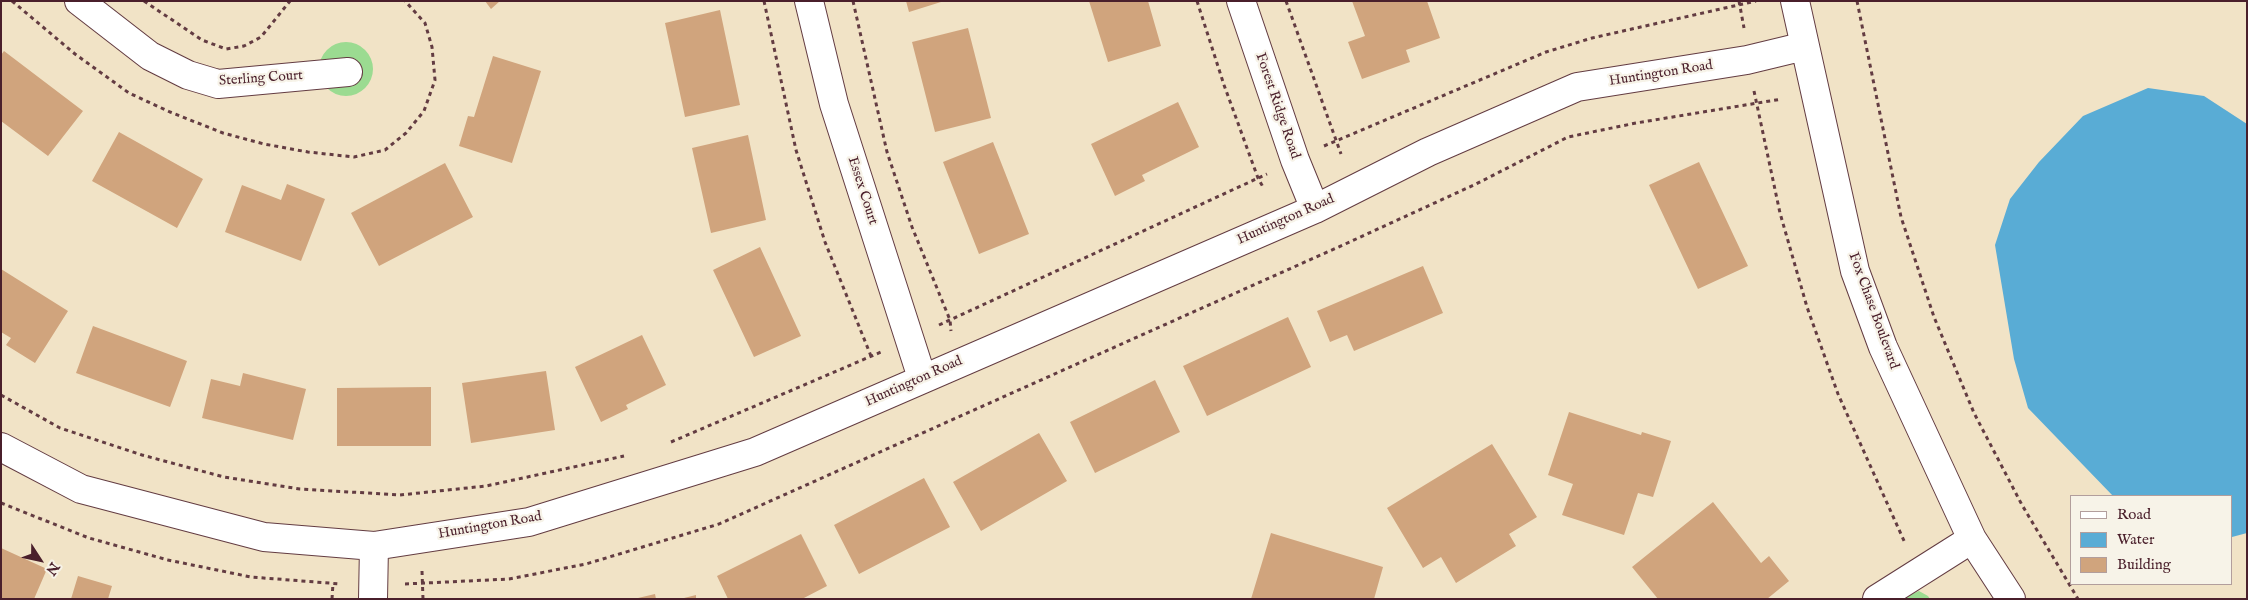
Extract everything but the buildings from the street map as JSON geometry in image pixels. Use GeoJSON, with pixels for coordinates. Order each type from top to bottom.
{"type":"FeatureCollection","features":[{"type":"Feature","properties":{"kind":"street","name":"Sterling Court"},"geometry":{"type":"LineString","coordinates":[[78,1],[150,56],[188,75],[218,84],[348,72]]}},
{"type":"Feature","properties":{"kind":"street","name":"Essex Court"},"geometry":{"type":"LineString","coordinates":[[809,1],[834,104],[922,378]]}},
{"type":"Feature","properties":{"kind":"street","name":"Forest Ridge Road"},"geometry":{"type":"LineString","coordinates":[[1242,1],[1295,160],[1315,208]]}},
{"type":"Feature","properties":{"kind":"street","name":"Fox Chase Boulevard"},"geometry":{"type":"LineString","coordinates":[[1795,1],[1855,271],[1883,347],[1972,539],[2006,598]]}},
{"type":"Feature","properties":{"kind":"street","name":"Huntington Road"},"geometry":{"type":"LineString","coordinates":[[1,447],[81,489],[264,537],[374,546],[529,522],[755,452],[1315,208],[1428,152],[1577,87],[1747,60],[1805,46]]}},
{"type":"Feature","properties":{"kind":"street"},"geometry":{"type":"LineString","coordinates":[[1877,599],[1972,539]]}},
{"type":"Feature","properties":{"kind":"street"},"geometry":{"type":"LineString","coordinates":[[372,599],[374,546]]}},
{"type":"Feature","properties":{"kind":"path"},"geometry":{"type":"LineString","coordinates":[[144,1],[202,40],[226,49],[244,46],[261,37],[290,1]]}},
{"type":"Feature","properties":{"kind":"path"},"geometry":{"type":"LineString","coordinates":[[764,1],[796,150],[825,242],[871,356]]}},
{"type":"Feature","properties":{"kind":"path"},"geometry":{"type":"LineString","coordinates":[[852,1],[887,152],[912,228],[950,320],[951,331]]}},
{"type":"Feature","properties":{"kind":"path"},"geometry":{"type":"LineString","coordinates":[[1197,1],[1224,85],[1263,187]]}},
{"type":"Feature","properties":{"kind":"path"},"geometry":{"type":"LineString","coordinates":[[1286,1],[1341,154]]}},
{"type":"Feature","properties":{"kind":"path"},"geometry":{"type":"LineString","coordinates":[[664,445],[910,339],[1336,141],[1546,52],[1592,38],[1739,3],[1756,1]]}},
{"type":"Feature","properties":{"kind":"path"},"geometry":{"type":"LineString","coordinates":[[1857,1],[1901,217],[1934,317],[1978,421],[2022,505],[2078,599]]}},
{"type":"Feature","properties":{"kind":"path"},"geometry":{"type":"LineString","coordinates":[[1739,3],[1747,60],[1780,213],[1807,307],[1842,402],[1901,537],[1923,571]]}},
{"type":"Feature","properties":{"kind":"path"},"geometry":{"type":"LineString","coordinates":[[1,396],[60,428],[142,456],[224,477],[300,488],[400,495],[486,486],[627,456]]}},
{"type":"Feature","properties":{"kind":"path"},"geometry":{"type":"LineString","coordinates":[[422,566],[423,599]]}},
{"type":"Feature","properties":{"kind":"path"},"geometry":{"type":"LineString","coordinates":[[332,583],[332,599]]}},
{"type":"Feature","properties":{"kind":"green space"},"geometry":{"type":"Polygon","coordinates":[[[346,42],[356,44],[365,50],[371,59],[373,69],[371,79],[365,88],[356,94],[346,96],[336,94],[327,88],[321,79],[319,69],[321,59],[327,50],[336,44],[346,42]]]}},
{"type":"Feature","properties":{"kind":"green space"},"geometry":{"type":"Polygon","coordinates":[[[1919,591],[1930,599],[1900,599],[1919,591]]]}},
{"type":"Feature","properties":{"kind":"water"},"geometry":{"type":"Polygon","coordinates":[[[2148,88],[2204,96],[2247,124],[2247,533],[2233,537],[2233,495],[2112,495],[2028,408],[2014,359],[1995,245],[2010,199],[2039,162],[2083,116],[2148,88]]]}}]}
